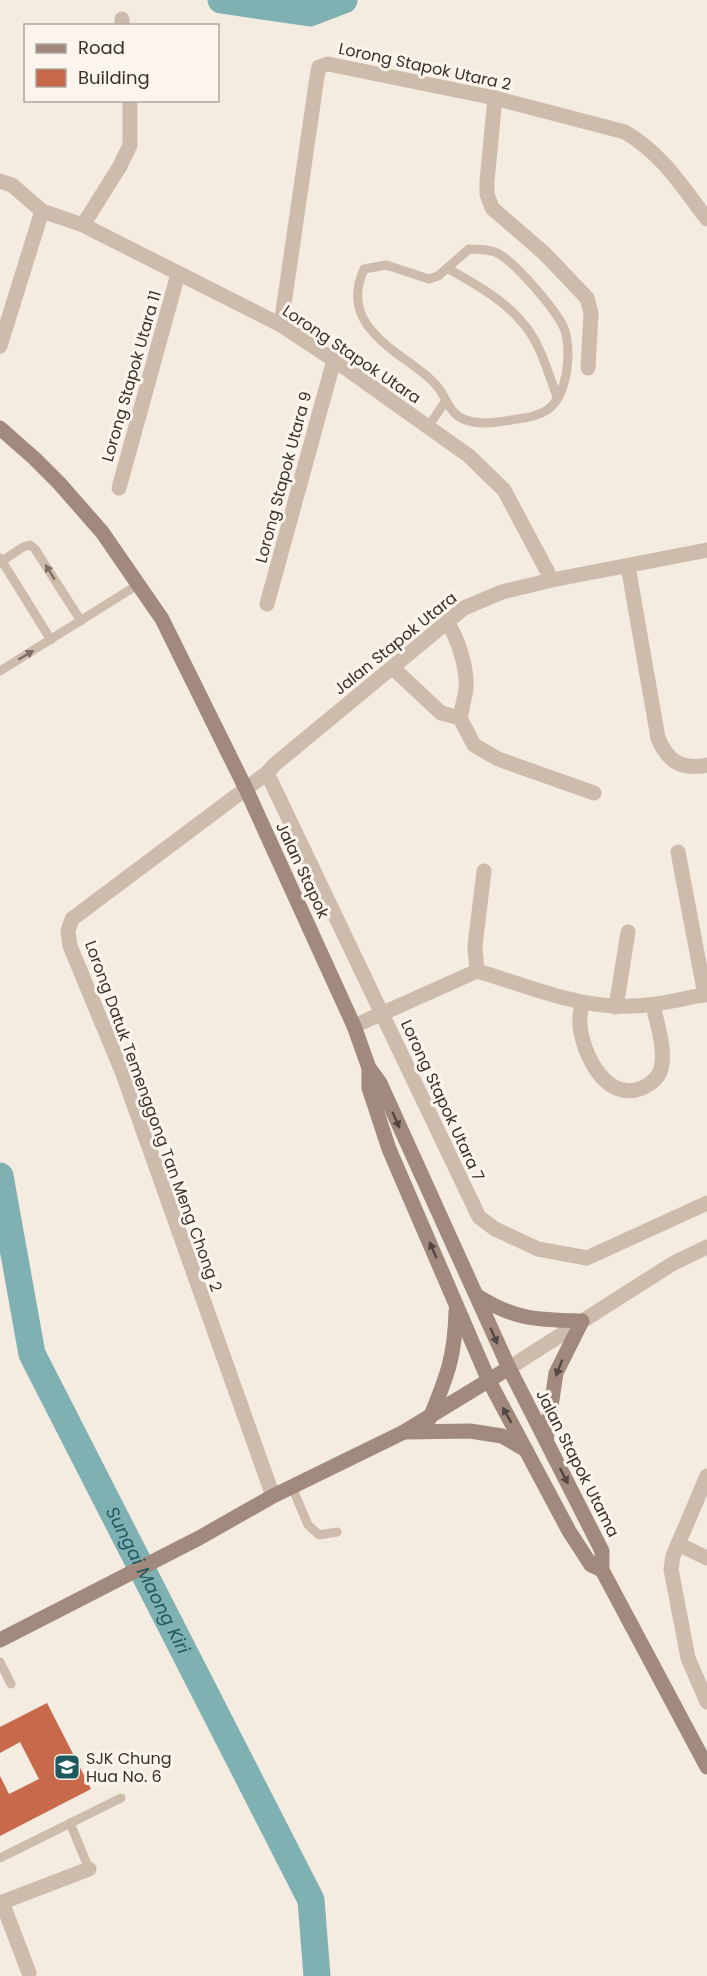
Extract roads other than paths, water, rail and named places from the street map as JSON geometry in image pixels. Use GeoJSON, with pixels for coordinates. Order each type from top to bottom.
{"type":"FeatureCollection","features":[{"type":"Feature","properties":{"kind":"main road","name":"Jalan Stapok"},"geometry":{"type":"LineString","coordinates":[[2,435],[59,483],[102,532],[162,619],[246,789],[354,1026],[369,1068],[380,1083],[509,1368]]}},
{"type":"Feature","properties":{"kind":"main road"},"geometry":{"type":"LineString","coordinates":[[369,1068],[369,1088],[389,1149],[489,1382],[579,1547],[591,1565],[602,1570]]}},
{"type":"Feature","properties":{"kind":"main road"},"geometry":{"type":"LineString","coordinates":[[430,1418],[444,1385],[455,1343],[456,1305],[449,1286]]}},
{"type":"Feature","properties":{"kind":"main road"},"geometry":{"type":"LineString","coordinates":[[476,1295],[496,1308],[526,1318],[582,1321],[556,1373],[546,1440]]}},
{"type":"Feature","properties":{"kind":"main road"},"geometry":{"type":"LineString","coordinates":[[0,1640],[199,1538],[273,1496],[404,1432],[509,1368]]}},
{"type":"Feature","properties":{"kind":"main road","name":"Jalan Stapok Utama"},"geometry":{"type":"LineString","coordinates":[[509,1368],[602,1551],[602,1570],[707,1767]]}},
{"type":"Feature","properties":{"kind":"main road"},"geometry":{"type":"LineString","coordinates":[[404,1432],[470,1431],[502,1436],[527,1451]]}},
{"type":"Feature","properties":{"kind":"street","name":"Lorong Stapok Utara 2"},"geometry":{"type":"LineString","coordinates":[[281,325],[319,67],[328,64],[495,99],[625,132],[644,144],[659,158],[707,219]]}},
{"type":"Feature","properties":{"kind":"street"},"geometry":{"type":"LineString","coordinates":[[495,99],[487,194],[492,208],[544,253],[587,298],[591,313],[588,368]]}},
{"type":"Feature","properties":{"kind":"street"},"geometry":{"type":"LineString","coordinates":[[82,225],[120,166],[130,145],[130,102]]}},
{"type":"Feature","properties":{"kind":"street"},"geometry":{"type":"LineString","coordinates":[[0,181],[12,185],[42,211],[0,346]]}},
{"type":"Feature","properties":{"kind":"street","name":"Lorong Stapok Utara"},"geometry":{"type":"LineString","coordinates":[[42,211],[82,225],[281,325],[469,456],[504,490],[552,580]]}},
{"type":"Feature","properties":{"kind":"street","name":"Lorong Stapok Utara 11"},"geometry":{"type":"LineString","coordinates":[[119,488],[178,274]]}},
{"type":"Feature","properties":{"kind":"street","name":"Lorong Stapok Utara 9"},"geometry":{"type":"LineString","coordinates":[[267,604],[334,360]]}},
{"type":"Feature","properties":{"kind":"street","name":"Jalan Stapok Utara"},"geometry":{"type":"LineString","coordinates":[[246,789],[464,608],[492,596],[552,580],[707,550]]}},
{"type":"Feature","properties":{"kind":"street"},"geometry":{"type":"LineString","coordinates":[[628,566],[658,738],[674,763],[694,768],[707,765]]}},
{"type":"Feature","properties":{"kind":"street"},"geometry":{"type":"LineString","coordinates":[[447,622],[458,643],[466,687],[460,718],[474,744],[498,759],[594,793]]}},
{"type":"Feature","properties":{"kind":"street"},"geometry":{"type":"LineString","coordinates":[[393,668],[441,713],[460,718]]}},
{"type":"Feature","properties":{"kind":"street","name":"Lorong Stapok Utara 7"},"geometry":{"type":"LineString","coordinates":[[267,773],[479,1217],[495,1229],[538,1249],[587,1258],[707,1203]]}},
{"type":"Feature","properties":{"kind":"street","name":"Lorong Datuk Temenggong Tan Meng Chong 2"},"geometry":{"type":"LineString","coordinates":[[246,789],[72,919],[68,931],[70,946],[123,1074],[273,1496]]}},
{"type":"Feature","properties":{"kind":"street"},"geometry":{"type":"LineString","coordinates":[[354,1026],[477,970],[582,1003],[616,1006],[653,1005],[706,994],[678,852]]}},
{"type":"Feature","properties":{"kind":"street"},"geometry":{"type":"LineString","coordinates":[[477,970],[475,946],[484,871]]}},
{"type":"Feature","properties":{"kind":"street"},"geometry":{"type":"LineString","coordinates":[[616,1006],[628,932]]}},
{"type":"Feature","properties":{"kind":"street"},"geometry":{"type":"LineString","coordinates":[[582,1003],[579,1023],[581,1035],[597,1074],[617,1089],[635,1091],[653,1083],[660,1070],[662,1053],[653,1005]]}},
{"type":"Feature","properties":{"kind":"street"},"geometry":{"type":"LineString","coordinates":[[509,1368],[672,1264],[707,1247]]}},
{"type":"Feature","properties":{"kind":"street"},"geometry":{"type":"LineString","coordinates":[[707,1476],[672,1562],[673,1584],[688,1658],[707,1702]]}},
{"type":"Feature","properties":{"kind":"street"},"geometry":{"type":"LineString","coordinates":[[678,1544],[707,1558]]}},
{"type":"Feature","properties":{"kind":"street"},"geometry":{"type":"LineString","coordinates":[[28,1973],[1,1902],[89,1869]]}},
{"type":"Feature","properties":{"kind":"lane"},"geometry":{"type":"LineString","coordinates":[[468,249],[497,253],[516,268],[546,301],[563,327],[568,348],[567,367],[561,392],[549,410],[532,417],[477,423],[460,418],[426,376],[392,350],[362,320],[357,283],[364,269],[386,265],[429,279],[438,276],[447,268],[468,249]]}},
{"type":"Feature","properties":{"kind":"lane"},"geometry":{"type":"LineString","coordinates":[[447,268],[492,294],[523,322],[540,351],[557,398]]}},
{"type":"Feature","properties":{"kind":"lane"},"geometry":{"type":"LineString","coordinates":[[428,427],[445,402]]}},
{"type":"Feature","properties":{"kind":"lane"},"geometry":{"type":"LineString","coordinates":[[51,640],[1,560],[30,544],[81,621]]}},
{"type":"Feature","properties":{"kind":"lane"},"geometry":{"type":"LineString","coordinates":[[0,671],[139,584]]}},
{"type":"Feature","properties":{"kind":"lane"},"geometry":{"type":"LineString","coordinates":[[292,1487],[308,1525],[319,1535],[337,1532]]}},
{"type":"Feature","properties":{"kind":"lane"},"geometry":{"type":"LineString","coordinates":[[0,1662],[11,1684]]}},
{"type":"Feature","properties":{"kind":"lane"},"geometry":{"type":"LineString","coordinates":[[0,1858],[121,1798]]}},
{"type":"Feature","properties":{"kind":"lane"},"geometry":{"type":"LineString","coordinates":[[70,1823],[89,1869]]}},
{"type":"Feature","properties":{"kind":"waterway"},"geometry":{"type":"LineString","coordinates":[[221,0],[310,13],[344,0]]}},
{"type":"Feature","properties":{"kind":"waterway","name":"Sungai Maong Kiri"},"geometry":{"type":"LineString","coordinates":[[0,1176],[32,1354],[311,1900],[317,1976]]}},
{"type":"Feature","properties":{"kind":"place","name":"SJK Chung Hua No. 6"},"geometry":{"type":"Point","coordinates":[67,1767]}}]}
